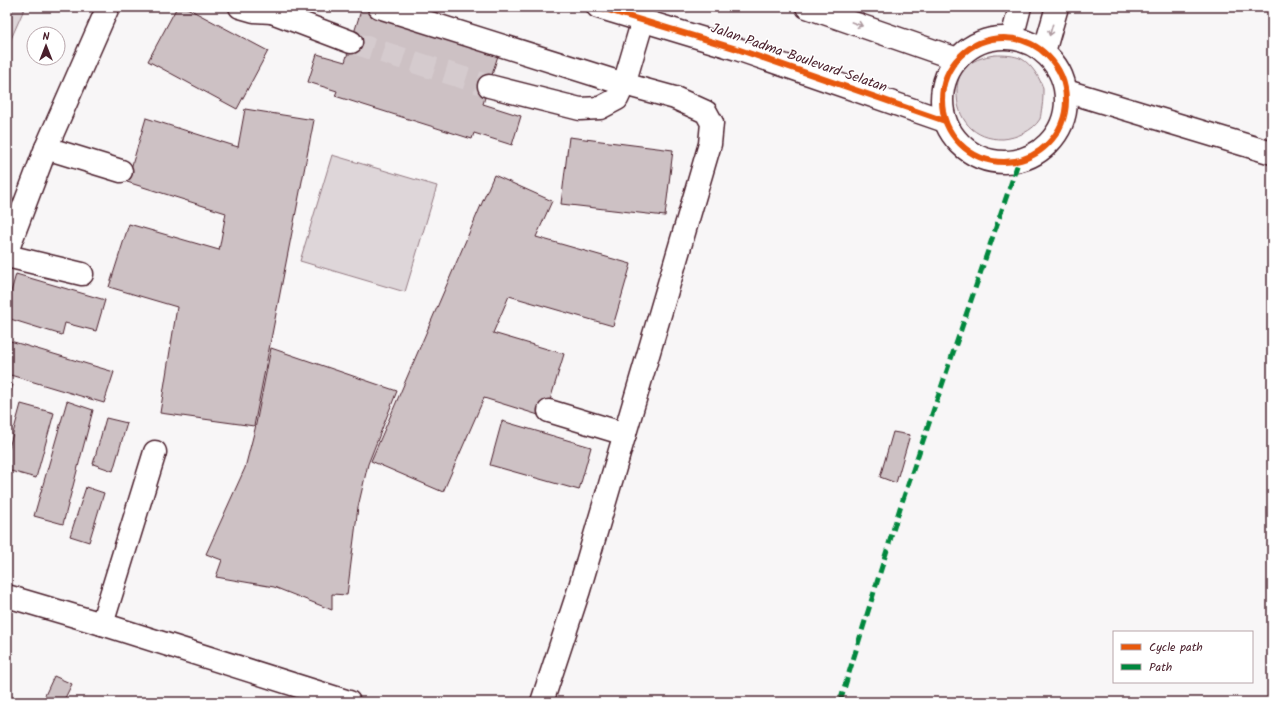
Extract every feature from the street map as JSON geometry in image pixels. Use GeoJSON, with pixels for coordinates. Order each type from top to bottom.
{"type":"FeatureCollection","features":[{"type":"Feature","properties":{"kind":"street"},"geometry":{"type":"LineString","coordinates":[[7,252],[46,148],[108,7]]}},
{"type":"Feature","properties":{"kind":"street"},"geometry":{"type":"LineString","coordinates":[[240,7],[254,12],[271,9],[351,42]]}},
{"type":"Feature","properties":{"kind":"street"},"geometry":{"type":"LineString","coordinates":[[379,7],[624,84],[675,98],[706,112],[712,123],[710,144],[625,434],[579,590],[542,702]]}},
{"type":"Feature","properties":{"kind":"street","name":"Jalan Padma Boulevard Selatan"},"geometry":{"type":"LineString","coordinates":[[598,7],[745,51],[945,121]]}},
{"type":"Feature","properties":{"kind":"street"},"geometry":{"type":"LineString","coordinates":[[807,7],[957,59]]}},
{"type":"Feature","properties":{"kind":"street"},"geometry":{"type":"LineString","coordinates":[[1012,38],[1020,7]]}},
{"type":"Feature","properties":{"kind":"street"},"geometry":{"type":"LineString","coordinates":[[1044,52],[1057,7]]}},
{"type":"Feature","properties":{"kind":"street"},"geometry":{"type":"LineString","coordinates":[[489,86],[580,109],[600,108],[617,99],[624,84],[643,20]]}},
{"type":"Feature","properties":{"kind":"street"},"geometry":{"type":"LineString","coordinates":[[1012,38],[1029,43],[1044,52],[1059,70],[1066,91],[1065,114],[1056,135],[1040,151],[1019,160],[997,162],[975,155],[957,141],[945,121],[942,100],[946,78],[957,59],[973,46],[992,39],[1012,38]]}},
{"type":"Feature","properties":{"kind":"street"},"geometry":{"type":"LineString","coordinates":[[1066,91],[1272,153]]}},
{"type":"Feature","properties":{"kind":"street"},"geometry":{"type":"LineString","coordinates":[[46,148],[121,171]]}},
{"type":"Feature","properties":{"kind":"street"},"geometry":{"type":"LineString","coordinates":[[7,256],[82,274]]}},
{"type":"Feature","properties":{"kind":"street"},"geometry":{"type":"LineString","coordinates":[[549,411],[625,434]]}},
{"type":"Feature","properties":{"kind":"street"},"geometry":{"type":"LineString","coordinates":[[102,624],[155,452]]}},
{"type":"Feature","properties":{"kind":"street"},"geometry":{"type":"LineString","coordinates":[[7,596],[102,624],[349,702]]}},
{"type":"Feature","properties":{"kind":"shaded area"},"geometry":{"type":"Polygon","coordinates":[[[7,7],[25,7],[7,48],[7,7]]]}},
{"type":"Feature","properties":{"kind":"shaded area"},"geometry":{"type":"Polygon","coordinates":[[[987,56],[1012,56],[1025,61],[1035,72],[1043,89],[1041,116],[1037,123],[1024,133],[1003,139],[983,136],[975,132],[969,126],[963,119],[957,91],[960,74],[969,64],[987,56]]]}},
{"type":"Feature","properties":{"kind":"shaded area"},"geometry":{"type":"Polygon","coordinates":[[[332,155],[437,186],[405,292],[300,261],[332,155]]]}},
{"type":"Feature","properties":{"kind":"building"},"geometry":{"type":"Polygon","coordinates":[[[177,7],[185,7],[268,51],[237,109],[148,61],[177,7]]]}},
{"type":"Feature","properties":{"kind":"building"},"geometry":{"type":"Polygon","coordinates":[[[362,7],[500,49],[483,104],[521,116],[512,145],[474,133],[472,139],[335,96],[337,91],[308,82],[317,54],[345,62],[362,7]]]}},
{"type":"Feature","properties":{"kind":"building"},"geometry":{"type":"Polygon","coordinates":[[[245,109],[314,120],[254,426],[160,413],[177,307],[109,287],[129,224],[219,250],[226,213],[127,182],[146,118],[238,147],[245,109]]]}},
{"type":"Feature","properties":{"kind":"building"},"geometry":{"type":"Polygon","coordinates":[[[569,137],[673,150],[665,216],[561,204],[569,137]]]}},
{"type":"Feature","properties":{"kind":"building"},"geometry":{"type":"Polygon","coordinates":[[[494,175],[552,201],[536,237],[631,264],[613,326],[509,296],[493,333],[564,354],[545,417],[484,398],[443,492],[371,461],[494,175]]]}},
{"type":"Feature","properties":{"kind":"building"},"geometry":{"type":"Polygon","coordinates":[[[16,274],[105,300],[96,331],[65,323],[62,335],[7,318],[7,306],[16,274]]]}},
{"type":"Feature","properties":{"kind":"building"},"geometry":{"type":"Polygon","coordinates":[[[7,340],[114,372],[104,403],[7,374],[7,340]]]}},
{"type":"Feature","properties":{"kind":"building"},"geometry":{"type":"Polygon","coordinates":[[[271,348],[397,391],[368,464],[358,507],[347,595],[332,594],[332,610],[274,587],[216,577],[222,560],[206,554],[245,468],[255,429],[271,348]]]}},
{"type":"Feature","properties":{"kind":"building"},"geometry":{"type":"Polygon","coordinates":[[[7,383],[13,385],[7,404],[7,383]]]}},
{"type":"Feature","properties":{"kind":"building"},"geometry":{"type":"Polygon","coordinates":[[[67,401],[93,410],[63,524],[34,516],[67,401]]]}},
{"type":"Feature","properties":{"kind":"building"},"geometry":{"type":"Polygon","coordinates":[[[21,404],[54,413],[36,478],[7,470],[7,455],[21,404]]]}},
{"type":"Feature","properties":{"kind":"building"},"geometry":{"type":"Polygon","coordinates":[[[106,418],[127,423],[113,471],[93,464],[106,418]]]}},
{"type":"Feature","properties":{"kind":"building"},"geometry":{"type":"Polygon","coordinates":[[[502,421],[591,447],[579,490],[490,465],[502,421]]]}},
{"type":"Feature","properties":{"kind":"building"},"geometry":{"type":"Polygon","coordinates":[[[893,432],[910,435],[896,483],[880,477],[893,432]]]}},
{"type":"Feature","properties":{"kind":"building"},"geometry":{"type":"Polygon","coordinates":[[[86,487],[104,493],[89,542],[70,536],[86,487]]]}},
{"type":"Feature","properties":{"kind":"building"},"geometry":{"type":"Polygon","coordinates":[[[54,676],[72,684],[63,702],[42,702],[54,676]]]}},
{"type":"Feature","properties":{"kind":"tunnel"},"geometry":{"type":"LineString","coordinates":[[351,42],[489,86]]}},
{"type":"Feature","properties":{"kind":"marked path"},"geometry":{"type":"LineString","coordinates":[[840,702],[900,508],[1019,160]]}},
{"type":"Feature","properties":{"kind":"cycle path"},"geometry":{"type":"LineString","coordinates":[[598,7],[737,49],[945,121]]}},
{"type":"Feature","properties":{"kind":"cycle path"},"geometry":{"type":"LineString","coordinates":[[1004,38],[1016,39],[1028,43],[1048,56],[1061,76],[1065,88],[1066,100],[1065,112],[1061,124],[1048,144],[1028,157],[1016,161],[1004,162],[992,161],[980,157],[960,144],[947,124],[943,112],[942,100],[943,88],[947,76],[960,56],[980,43],[992,39],[1004,38]]}}]}
